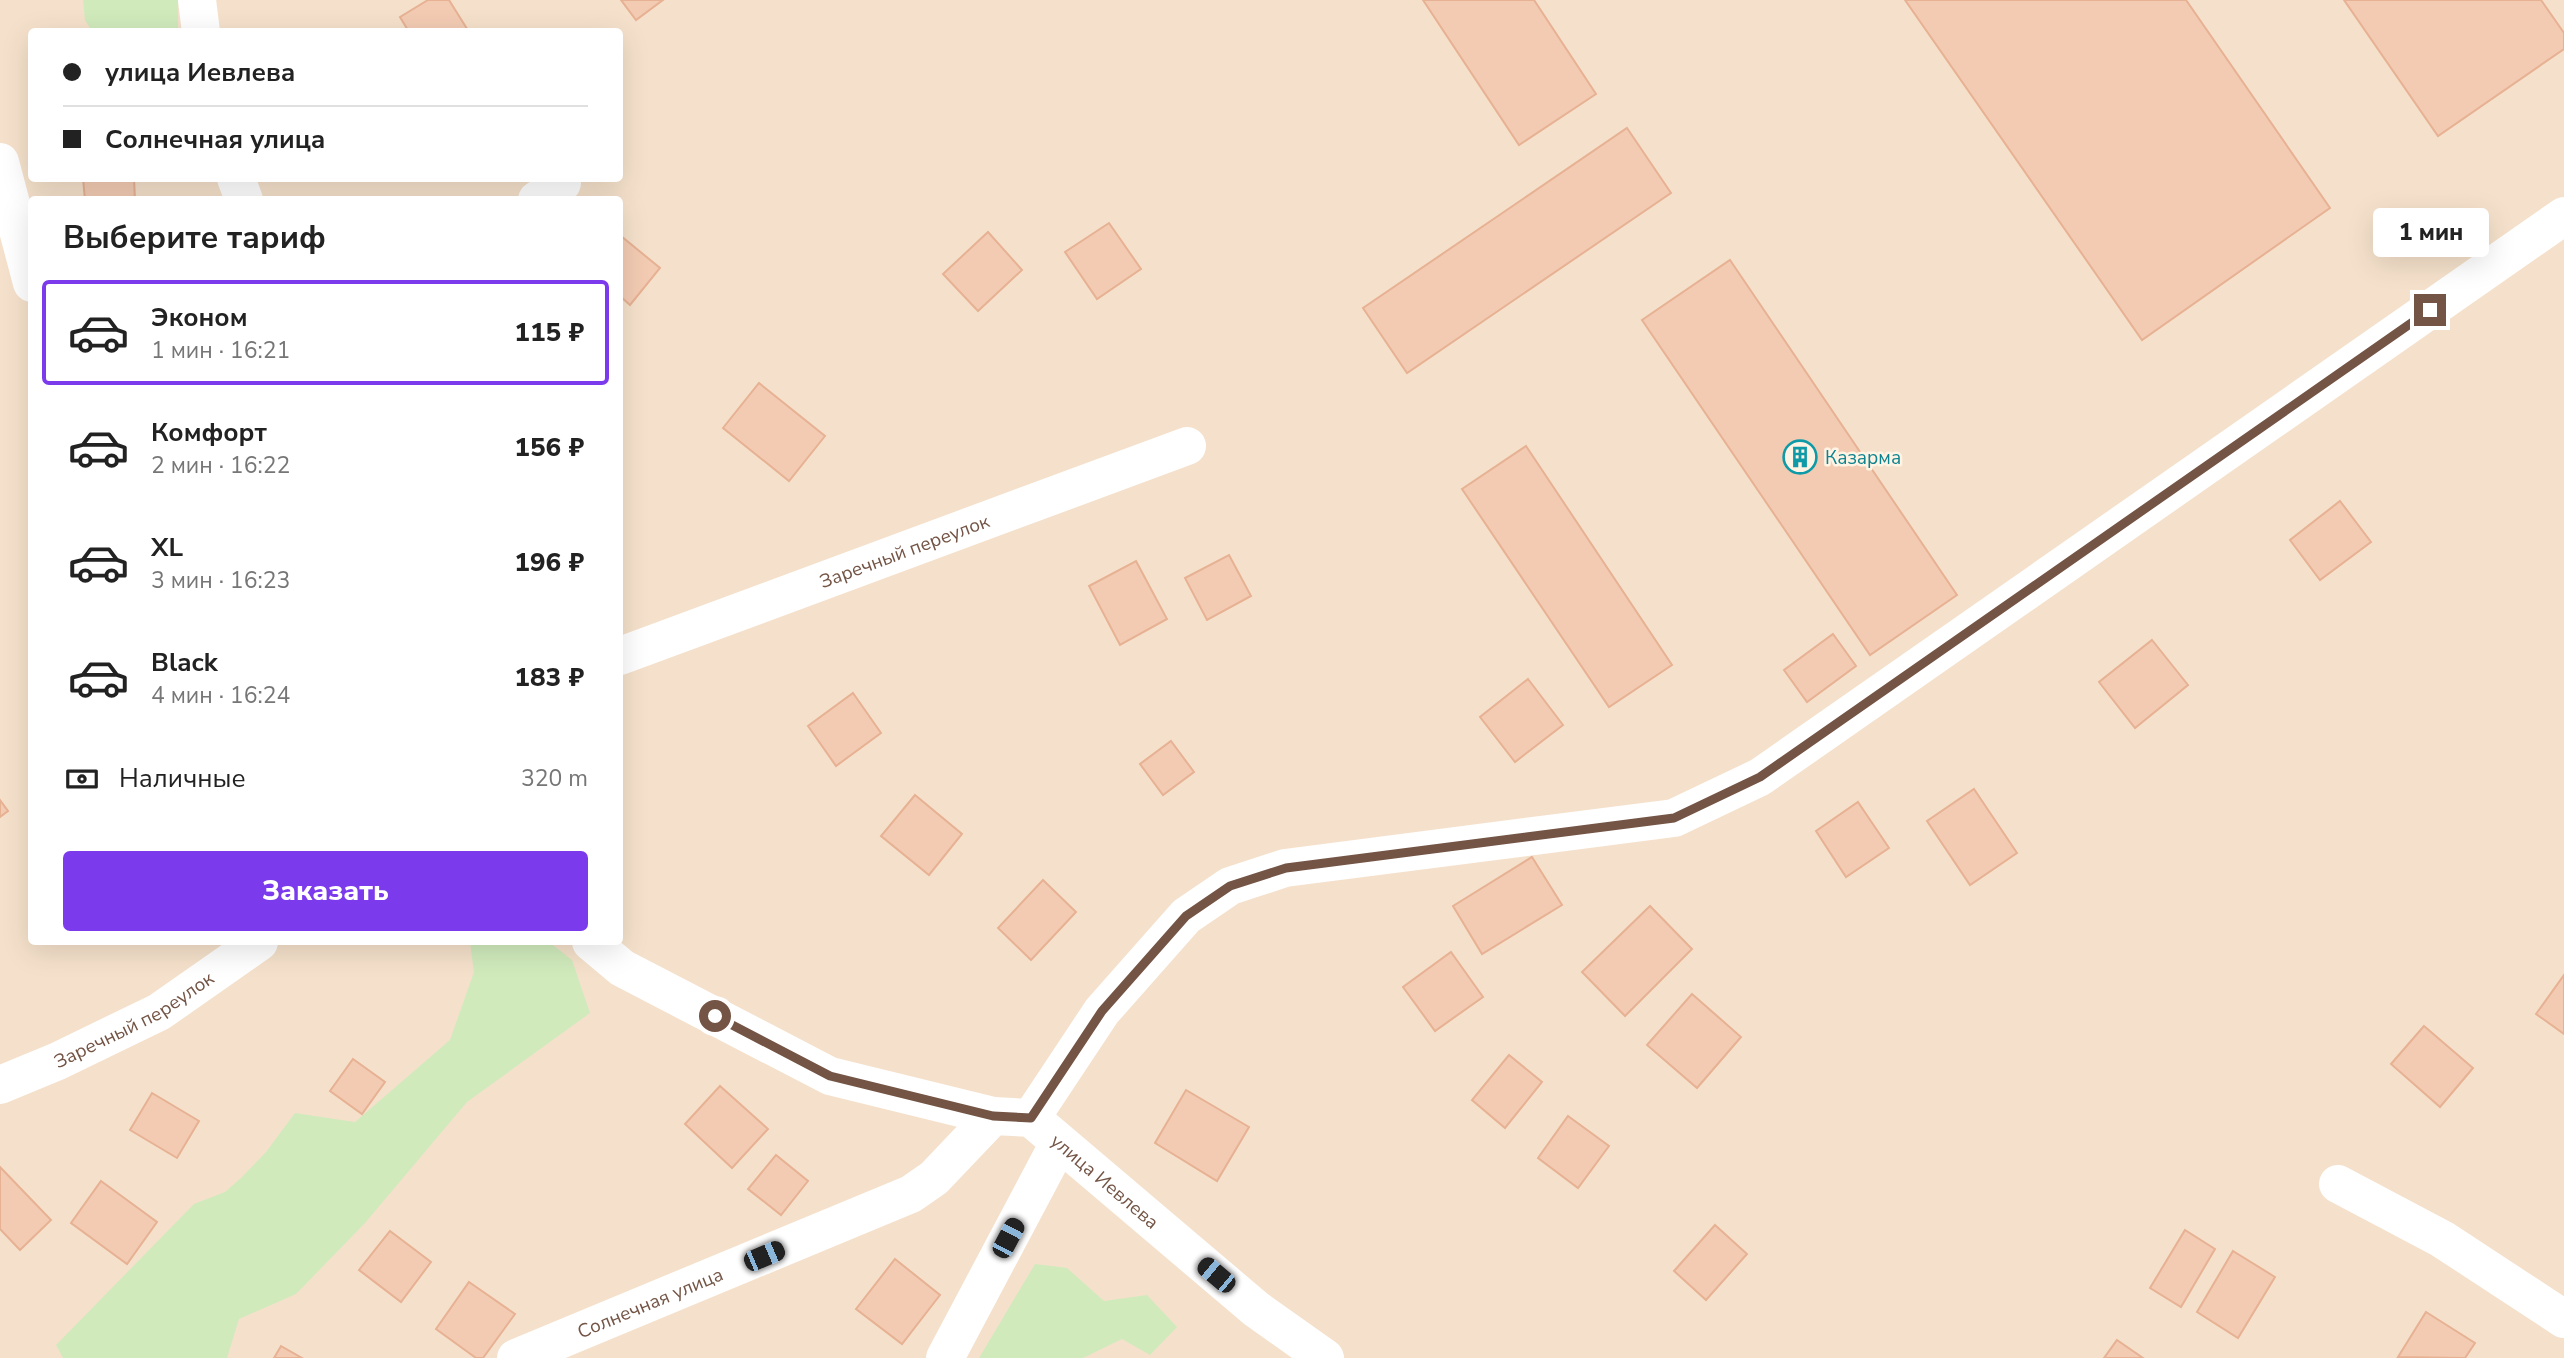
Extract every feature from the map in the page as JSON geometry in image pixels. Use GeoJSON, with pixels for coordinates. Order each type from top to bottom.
{"type":"FeatureCollection","features":[{"type":"Feature","properties":{"kind":"street"},"geometry":{"type":"LineString","coordinates":[[197,0],[200,28]]}},
{"type":"Feature","properties":{"kind":"street"},"geometry":{"type":"LineString","coordinates":[[0,162],[28,268]]}},
{"type":"Feature","properties":{"kind":"street"},"geometry":{"type":"LineString","coordinates":[[945,1358],[1045,1130],[1102,1011],[1186,916],[1230,886],[1286,868],[1674,818],[1760,777],[2564,216]]}},
{"type":"Feature","properties":{"kind":"street","name":"Заречный переулок"},"geometry":{"type":"LineString","coordinates":[[623,655],[1187,446]]}},
{"type":"Feature","properties":{"kind":"street","name":"Заречный переулок"},"geometry":{"type":"LineString","coordinates":[[0,1085],[58,1061],[159,1012],[255,945]]}},
{"type":"Feature","properties":{"kind":"street","name":"улица Иевлева"},"geometry":{"type":"LineString","coordinates":[[595,945],[622,968],[830,1076],[1045,1130],[1256,1309],[1325,1358]]}},
{"type":"Feature","properties":{"kind":"street","name":"Солнечная улица"},"geometry":{"type":"LineString","coordinates":[[516,1358],[911,1194],[934,1178],[993,1116]]}},
{"type":"Feature","properties":{"kind":"street"},"geometry":{"type":"LineString","coordinates":[[2338,1184],[2442,1239],[2564,1319]]}},
{"type":"Feature","properties":{"kind":"shaded area"},"geometry":{"type":"Polygon","coordinates":[[[0,0],[2564,0],[2564,1358],[0,1358],[0,0]]]}},
{"type":"Feature","properties":{"kind":"green space"},"geometry":{"type":"Polygon","coordinates":[[[83,0],[178,0],[178,28],[90,28],[85,20],[83,0]]]}},
{"type":"Feature","properties":{"kind":"green space"},"geometry":{"type":"Polygon","coordinates":[[[470,945],[553,945],[572,960],[590,1013],[467,1102],[365,1223],[296,1294],[239,1319],[227,1358],[63,1358],[56,1345],[194,1204],[225,1192],[241,1178],[266,1152],[295,1113],[355,1122],[450,1040],[474,972],[470,945]]]}},
{"type":"Feature","properties":{"kind":"green space"},"geometry":{"type":"Polygon","coordinates":[[[1035,1264],[1067,1268],[1104,1301],[1147,1295],[1177,1327],[1150,1355],[1122,1339],[1083,1358],[979,1358],[1035,1264]]]}},
{"type":"Feature","properties":{"kind":"building"},"geometry":{"type":"Polygon","coordinates":[[[428,0],[449,0],[466,28],[407,28],[400,17],[428,0]]]}},
{"type":"Feature","properties":{"kind":"building"},"geometry":{"type":"Polygon","coordinates":[[[621,0],[663,0],[636,20],[621,0]]]}},
{"type":"Feature","properties":{"kind":"building"},"geometry":{"type":"Polygon","coordinates":[[[1423,0],[1534,0],[1596,94],[1519,145],[1423,0]]]}},
{"type":"Feature","properties":{"kind":"building"},"geometry":{"type":"Polygon","coordinates":[[[1905,0],[2186,0],[2330,208],[2142,340],[1905,0]]]}},
{"type":"Feature","properties":{"kind":"building"},"geometry":{"type":"Polygon","coordinates":[[[2344,0],[2541,0],[2564,33],[2564,49],[2438,136],[2344,0]]]}},
{"type":"Feature","properties":{"kind":"building"},"geometry":{"type":"Polygon","coordinates":[[[1627,128],[1671,193],[1407,373],[1363,308],[1627,128]]]}},
{"type":"Feature","properties":{"kind":"building"},"geometry":{"type":"Polygon","coordinates":[[[83,182],[134,182],[135,196],[85,196],[83,182]]]}},
{"type":"Feature","properties":{"kind":"building"},"geometry":{"type":"Polygon","coordinates":[[[1109,223],[1141,269],[1097,299],[1065,252],[1109,223]]]}},
{"type":"Feature","properties":{"kind":"building"},"geometry":{"type":"Polygon","coordinates":[[[988,232],[1022,270],[978,311],[943,274],[988,232]]]}},
{"type":"Feature","properties":{"kind":"building"},"geometry":{"type":"Polygon","coordinates":[[[623,238],[660,268],[630,305],[623,299],[623,238]]]}},
{"type":"Feature","properties":{"kind":"building","name":"Казарма"},"geometry":{"type":"Polygon","coordinates":[[[1730,260],[1957,595],[1870,655],[1642,320],[1730,260]]]}},
{"type":"Feature","properties":{"kind":"building"},"geometry":{"type":"Polygon","coordinates":[[[759,383],[825,436],[789,481],[723,428],[759,383]]]}},
{"type":"Feature","properties":{"kind":"building"},"geometry":{"type":"Polygon","coordinates":[[[1526,446],[1672,665],[1609,707],[1462,489],[1526,446]]]}},
{"type":"Feature","properties":{"kind":"building"},"geometry":{"type":"Polygon","coordinates":[[[2340,501],[2371,542],[2320,580],[2290,540],[2340,501]]]}},
{"type":"Feature","properties":{"kind":"building"},"geometry":{"type":"Polygon","coordinates":[[[1229,555],[1251,596],[1207,620],[1185,578],[1229,555]]]}},
{"type":"Feature","properties":{"kind":"building"},"geometry":{"type":"Polygon","coordinates":[[[1136,561],[1167,619],[1120,645],[1089,586],[1136,561]]]}},
{"type":"Feature","properties":{"kind":"building"},"geometry":{"type":"Polygon","coordinates":[[[1833,634],[1856,666],[1807,702],[1784,670],[1833,634]]]}},
{"type":"Feature","properties":{"kind":"building"},"geometry":{"type":"Polygon","coordinates":[[[2152,640],[2188,685],[2135,728],[2099,682],[2152,640]]]}},
{"type":"Feature","properties":{"kind":"building"},"geometry":{"type":"Polygon","coordinates":[[[1528,679],[1563,725],[1515,762],[1480,717],[1528,679]]]}},
{"type":"Feature","properties":{"kind":"building"},"geometry":{"type":"Polygon","coordinates":[[[853,693],[881,733],[836,766],[808,726],[853,693]]]}},
{"type":"Feature","properties":{"kind":"building"},"geometry":{"type":"Polygon","coordinates":[[[1171,741],[1194,772],[1163,795],[1140,764],[1171,741]]]}},
{"type":"Feature","properties":{"kind":"building"},"geometry":{"type":"Polygon","coordinates":[[[1974,789],[2017,853],[1970,885],[1927,821],[1974,789]]]}},
{"type":"Feature","properties":{"kind":"building"},"geometry":{"type":"Polygon","coordinates":[[[915,795],[962,834],[929,875],[881,836],[915,795]]]}},
{"type":"Feature","properties":{"kind":"building"},"geometry":{"type":"Polygon","coordinates":[[[0,800],[8,811],[0,817],[0,800]]]}},
{"type":"Feature","properties":{"kind":"building"},"geometry":{"type":"Polygon","coordinates":[[[1858,802],[1889,848],[1846,877],[1816,831],[1858,802]]]}},
{"type":"Feature","properties":{"kind":"building"},"geometry":{"type":"Polygon","coordinates":[[[1532,857],[1562,905],[1482,954],[1453,906],[1532,857]]]}},
{"type":"Feature","properties":{"kind":"building"},"geometry":{"type":"Polygon","coordinates":[[[1043,880],[1076,912],[1031,960],[998,928],[1043,880]]]}},
{"type":"Feature","properties":{"kind":"building"},"geometry":{"type":"Polygon","coordinates":[[[1650,906],[1692,949],[1625,1016],[1582,972],[1650,906]]]}},
{"type":"Feature","properties":{"kind":"building"},"geometry":{"type":"Polygon","coordinates":[[[1451,952],[1483,997],[1435,1031],[1403,987],[1451,952]]]}},
{"type":"Feature","properties":{"kind":"building"},"geometry":{"type":"Polygon","coordinates":[[[2564,975],[2564,1034],[2536,1014],[2564,975]]]}},
{"type":"Feature","properties":{"kind":"building"},"geometry":{"type":"Polygon","coordinates":[[[1692,994],[1741,1037],[1697,1088],[1647,1045],[1692,994]]]}},
{"type":"Feature","properties":{"kind":"building"},"geometry":{"type":"Polygon","coordinates":[[[2424,1026],[2473,1068],[2440,1107],[2391,1064],[2424,1026]]]}},
{"type":"Feature","properties":{"kind":"building"},"geometry":{"type":"Polygon","coordinates":[[[1509,1055],[1542,1082],[1505,1128],[1472,1100],[1509,1055]]]}},
{"type":"Feature","properties":{"kind":"building"},"geometry":{"type":"Polygon","coordinates":[[[353,1059],[385,1082],[362,1114],[330,1091],[353,1059]]]}},
{"type":"Feature","properties":{"kind":"building"},"geometry":{"type":"Polygon","coordinates":[[[720,1086],[768,1129],[732,1168],[685,1124],[720,1086]]]}},
{"type":"Feature","properties":{"kind":"building"},"geometry":{"type":"Polygon","coordinates":[[[1186,1090],[1249,1127],[1217,1181],[1155,1143],[1186,1090]]]}},
{"type":"Feature","properties":{"kind":"building"},"geometry":{"type":"Polygon","coordinates":[[[152,1093],[199,1121],[177,1158],[130,1130],[152,1093]]]}},
{"type":"Feature","properties":{"kind":"building"},"geometry":{"type":"Polygon","coordinates":[[[1568,1116],[1609,1146],[1578,1188],[1538,1158],[1568,1116]]]}},
{"type":"Feature","properties":{"kind":"building"},"geometry":{"type":"Polygon","coordinates":[[[776,1155],[808,1181],[781,1215],[748,1189],[776,1155]]]}},
{"type":"Feature","properties":{"kind":"building"},"geometry":{"type":"Polygon","coordinates":[[[0,1167],[51,1220],[20,1250],[0,1229],[0,1167]]]}},
{"type":"Feature","properties":{"kind":"building"},"geometry":{"type":"Polygon","coordinates":[[[101,1181],[157,1222],[127,1264],[71,1223],[101,1181]]]}},
{"type":"Feature","properties":{"kind":"building"},"geometry":{"type":"Polygon","coordinates":[[[1715,1225],[1747,1254],[1706,1300],[1674,1271],[1715,1225]]]}},
{"type":"Feature","properties":{"kind":"building"},"geometry":{"type":"Polygon","coordinates":[[[2185,1230],[2215,1249],[2181,1307],[2150,1288],[2185,1230]]]}},
{"type":"Feature","properties":{"kind":"building"},"geometry":{"type":"Polygon","coordinates":[[[390,1231],[431,1262],[401,1302],[359,1270],[390,1231]]]}},
{"type":"Feature","properties":{"kind":"building"},"geometry":{"type":"Polygon","coordinates":[[[2233,1251],[2275,1277],[2238,1338],[2197,1312],[2233,1251]]]}},
{"type":"Feature","properties":{"kind":"building"},"geometry":{"type":"Polygon","coordinates":[[[895,1259],[940,1295],[902,1344],[856,1309],[895,1259]]]}},
{"type":"Feature","properties":{"kind":"building"},"geometry":{"type":"Polygon","coordinates":[[[469,1282],[515,1314],[483,1358],[476,1358],[436,1329],[469,1282]]]}},
{"type":"Feature","properties":{"kind":"building"},"geometry":{"type":"Polygon","coordinates":[[[2426,1312],[2475,1343],[2465,1358],[2398,1357],[2426,1312]]]}},
{"type":"Feature","properties":{"kind":"building"},"geometry":{"type":"Polygon","coordinates":[[[2117,1340],[2143,1358],[2104,1358],[2117,1340]]]}},
{"type":"Feature","properties":{"kind":"building"},"geometry":{"type":"Polygon","coordinates":[[[281,1346],[302,1358],[274,1358],[281,1346]]]}},
{"type":"Feature","properties":{"kind":"place","name":"Казарма"},"geometry":{"type":"Point","coordinates":[1800,457]}},
{"type":"Feature","properties":{"kind":"route"},"geometry":{"type":"LineString","coordinates":[[715,1016],[830,1076],[993,1116],[1031,1118],[1102,1011],[1186,916],[1230,886],[1286,868],[1674,818],[1760,777],[2430,310]]}}]}
